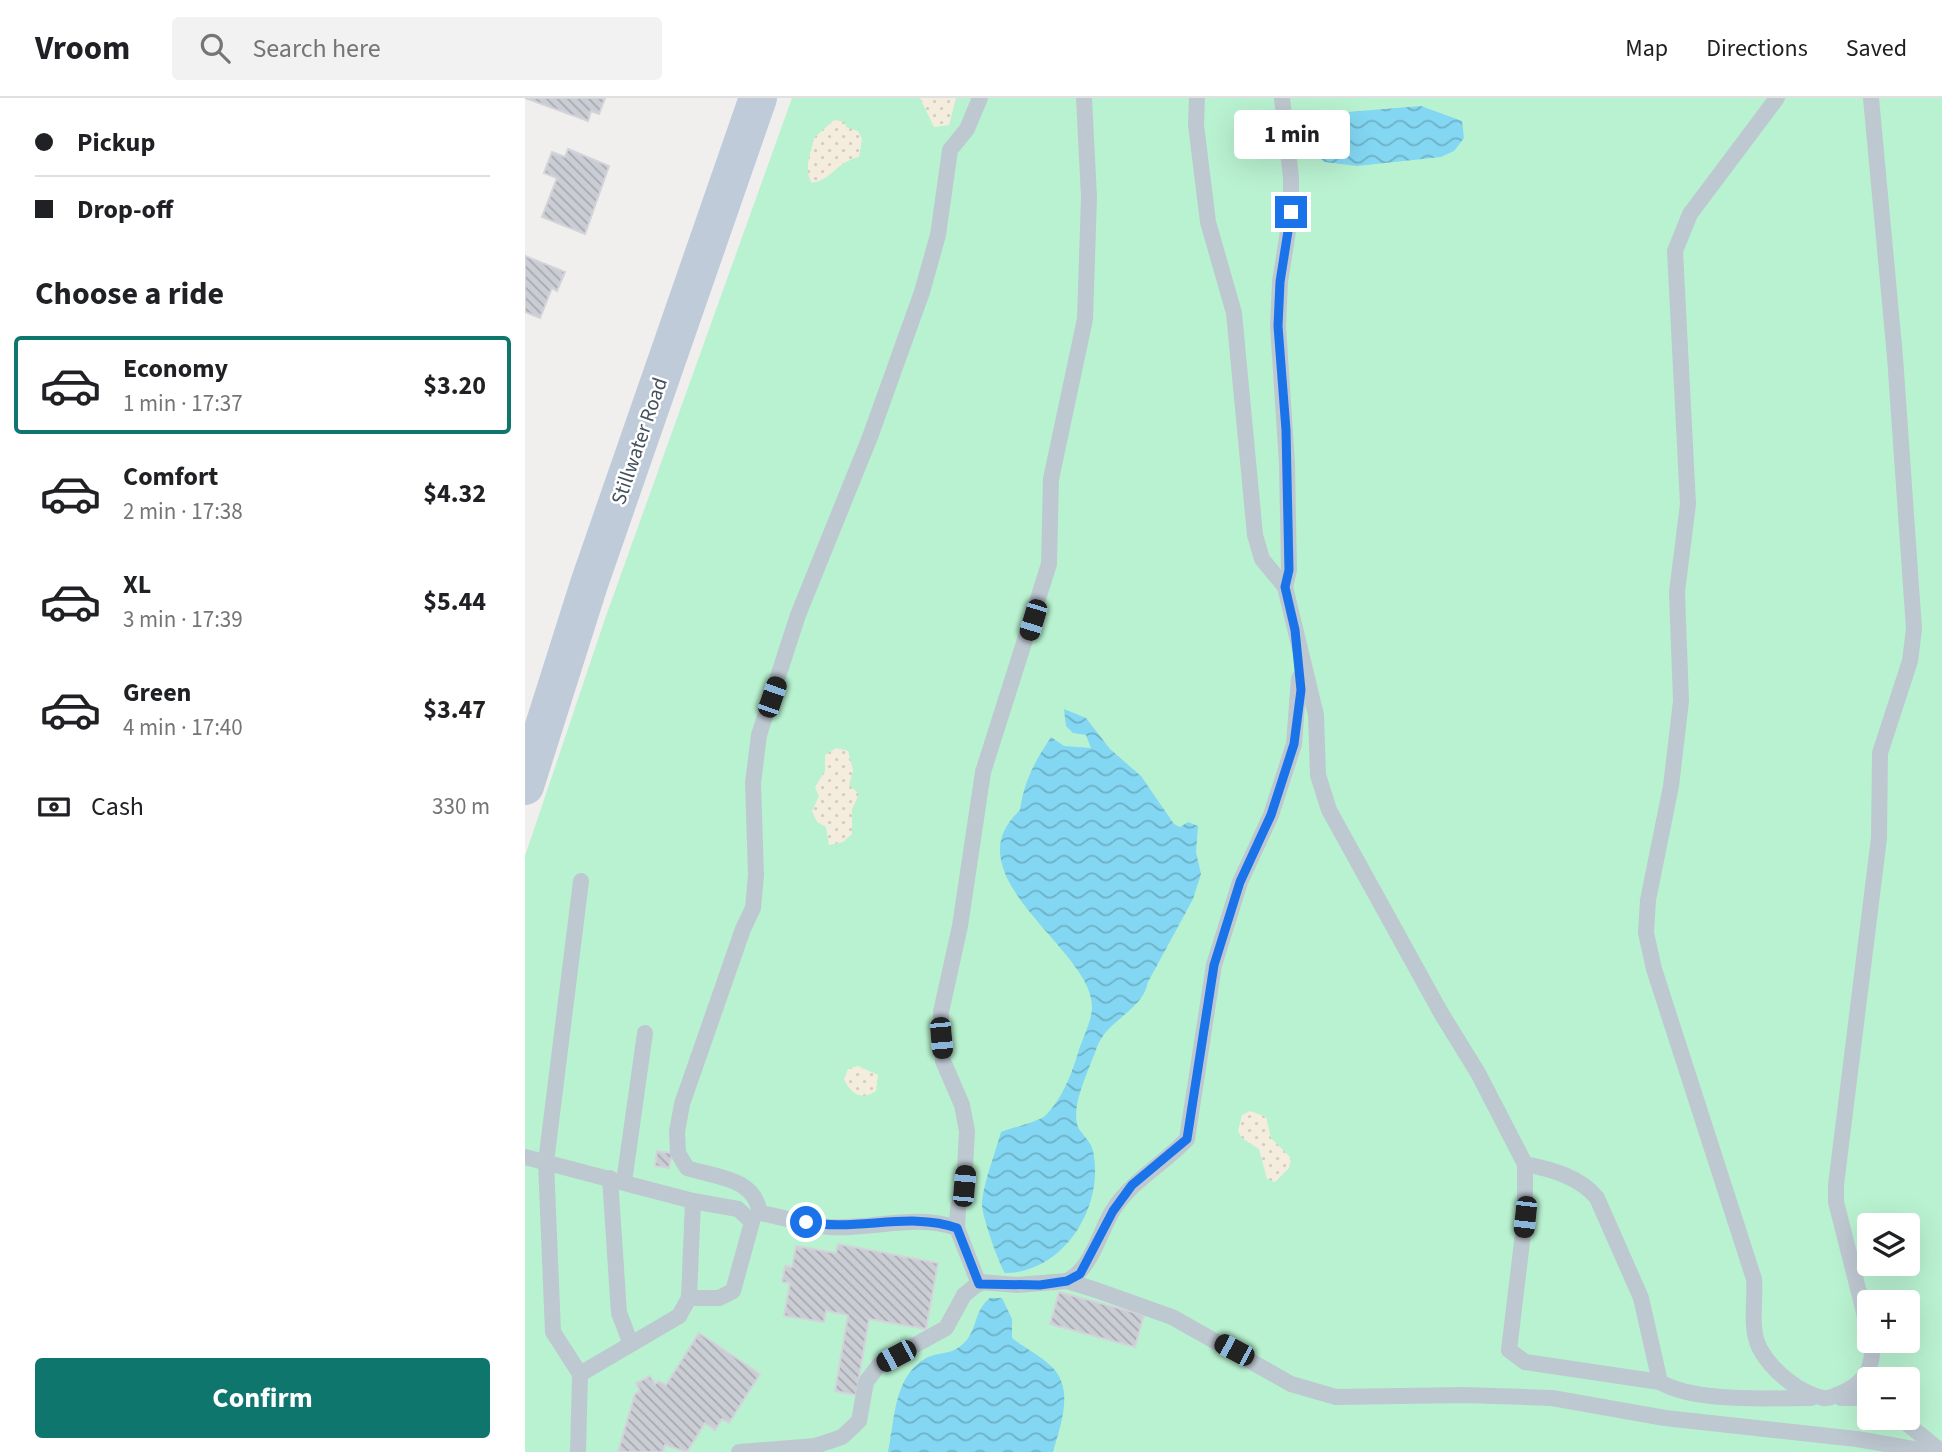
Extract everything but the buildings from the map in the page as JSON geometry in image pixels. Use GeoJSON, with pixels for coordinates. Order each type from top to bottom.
{"type":"FeatureCollection","features":[{"type":"Feature","properties":{"kind":"main road","name":"Stillwater Road"},"geometry":{"type":"LineString","coordinates":[[525,786],[589,584],[758,98]]}},
{"type":"Feature","properties":{"kind":"lane"},"geometry":{"type":"LineString","coordinates":[[689,1298],[719,1298],[733,1291],[756,1218],[758,1198],[743,1183],[687,1168],[678,1153],[677,1132],[682,1104],[743,929],[753,908],[756,875],[753,783],[759,735],[798,615],[870,437],[922,292],[938,235],[950,150],[967,129],[980,98]]}},
{"type":"Feature","properties":{"kind":"lane"},"geometry":{"type":"LineString","coordinates":[[979,1284],[957,1228],[958,1208],[964,1186],[967,1131],[962,1105],[943,1062],[941,1012],[960,926],[982,772],[1049,564],[1051,479],[1085,320],[1089,197],[1084,98]]}},
{"type":"Feature","properties":{"kind":"lane"},"geometry":{"type":"LineString","coordinates":[[1197,98],[1196,125],[1208,222],[1234,313],[1255,535],[1262,559],[1285,587],[1316,715],[1320,787],[1329,810],[1441,1013],[1478,1073],[1525,1164],[1525,1217],[1509,1350],[1525,1362],[1660,1382],[1672,1389],[1700,1394],[1857,1398]]}},
{"type":"Feature","properties":{"kind":"lane"},"geometry":{"type":"LineString","coordinates":[[1282,98],[1291,178],[1291,212],[1280,282],[1278,326],[1287,464],[1289,570],[1285,587]]}},
{"type":"Feature","properties":{"kind":"lane"},"geometry":{"type":"LineString","coordinates":[[1777,98],[1690,214],[1675,251],[1688,504],[1677,592],[1681,701],[1671,786],[1648,900],[1646,933],[1654,969],[1754,1279],[1753,1329],[1761,1349],[1802,1391],[1826,1399],[1854,1389],[1868,1373],[1873,1353]]}},
{"type":"Feature","properties":{"kind":"lane"},"geometry":{"type":"LineString","coordinates":[[1858,1290],[1836,1202],[1836,1185],[1879,838],[1880,753],[1910,661],[1914,629],[1895,357],[1871,98]]}},
{"type":"Feature","properties":{"kind":"lane"},"geometry":{"type":"LineString","coordinates":[[739,1452],[815,1446],[842,1437],[859,1421],[866,1382],[879,1365],[946,1328],[964,1296],[979,1284],[1040,1285],[1067,1281],[1080,1274],[1113,1211],[1132,1185],[1187,1139],[1214,965],[1240,882],[1271,815],[1294,744],[1301,690],[1295,630]]}},
{"type":"Feature","properties":{"kind":"lane"},"geometry":{"type":"LineString","coordinates":[[579,1452],[580,1374],[553,1332],[546,1162],[581,881]]}},
{"type":"Feature","properties":{"kind":"lane"},"geometry":{"type":"LineString","coordinates":[[631,1344],[619,1312],[617,1180],[645,1033]]}},
{"type":"Feature","properties":{"kind":"lane"},"geometry":{"type":"LineString","coordinates":[[525,1157],[693,1201],[738,1209],[756,1218],[829,1227],[911,1220],[937,1221],[957,1228]]}},
{"type":"Feature","properties":{"kind":"lane"},"geometry":{"type":"LineString","coordinates":[[1525,1164],[1571,1178],[1588,1188],[1597,1198],[1641,1298],[1660,1382]]}},
{"type":"Feature","properties":{"kind":"lane"},"geometry":{"type":"LineString","coordinates":[[580,1374],[679,1316],[689,1298],[693,1201]]}},
{"type":"Feature","properties":{"kind":"lane"},"geometry":{"type":"LineString","coordinates":[[1067,1281],[1172,1317],[1291,1384],[1336,1397],[1464,1395],[1552,1398],[1665,1418],[1844,1437],[1930,1452]]}},
{"type":"Feature","properties":{"kind":"lane"},"geometry":{"type":"LineString","coordinates":[[1915,1430],[1942,1452]]}},
{"type":"Feature","properties":{"kind":"green space"},"geometry":{"type":"Polygon","coordinates":[[[792,98],[1942,98],[1942,1452],[525,1452],[525,856],[606,616],[792,98]]]}},
{"type":"Feature","properties":{"kind":"sand"},"geometry":{"type":"Polygon","coordinates":[[[920,98],[956,98],[949,125],[934,127],[920,98]]]}},
{"type":"Feature","properties":{"kind":"sand"},"geometry":{"type":"Polygon","coordinates":[[[834,120],[845,122],[846,127],[858,131],[862,139],[859,157],[851,159],[825,178],[812,183],[808,161],[814,138],[834,120]]]}},
{"type":"Feature","properties":{"kind":"sand"},"geometry":{"type":"Polygon","coordinates":[[[836,748],[848,751],[853,771],[849,785],[859,794],[852,809],[852,834],[843,842],[829,845],[826,827],[817,822],[812,811],[819,796],[815,787],[825,771],[825,755],[836,748]]]}},
{"type":"Feature","properties":{"kind":"sand"},"geometry":{"type":"Polygon","coordinates":[[[858,1066],[878,1075],[876,1091],[871,1094],[861,1096],[853,1092],[844,1079],[848,1069],[858,1066]]]}},
{"type":"Feature","properties":{"kind":"sand"},"geometry":{"type":"Polygon","coordinates":[[[1250,1111],[1266,1117],[1271,1138],[1291,1158],[1289,1168],[1275,1182],[1267,1179],[1259,1149],[1242,1138],[1238,1131],[1242,1115],[1250,1111]]]}},
{"type":"Feature","properties":{"kind":"water"},"geometry":{"type":"Polygon","coordinates":[[[1421,106],[1462,121],[1464,138],[1454,151],[1441,157],[1357,166],[1325,162],[1293,139],[1292,125],[1311,115],[1421,106]]]}},
{"type":"Feature","properties":{"kind":"water"},"geometry":{"type":"Polygon","coordinates":[[[1064,709],[1086,718],[1110,749],[1141,776],[1174,824],[1180,827],[1188,822],[1198,826],[1196,852],[1201,874],[1193,899],[1145,992],[1102,1038],[1083,1085],[1077,1106],[1077,1124],[1092,1147],[1095,1172],[1093,1193],[1086,1214],[1076,1233],[1062,1249],[1045,1262],[1026,1270],[1005,1273],[990,1237],[982,1207],[985,1184],[1001,1132],[1037,1120],[1052,1109],[1062,1094],[1092,1012],[1086,985],[1071,961],[1029,912],[1011,886],[1001,860],[1002,835],[1020,810],[1031,772],[1051,737],[1064,746],[1091,748],[1086,735],[1073,733],[1066,726],[1064,709]]]}},
{"type":"Feature","properties":{"kind":"water"},"geometry":{"type":"Polygon","coordinates":[[[990,1298],[1002,1298],[1012,1319],[1012,1338],[1048,1363],[1059,1376],[1063,1386],[1064,1408],[1053,1452],[888,1452],[897,1400],[907,1376],[926,1358],[961,1346],[972,1330],[981,1308],[990,1298]]]}},
{"type":"Feature","properties":{"kind":"route"},"geometry":{"type":"LineString","coordinates":[[806,1222],[829,1227],[911,1220],[937,1221],[957,1228],[979,1284],[1040,1285],[1067,1281],[1080,1274],[1113,1211],[1132,1185],[1187,1139],[1214,965],[1240,882],[1271,815],[1294,744],[1301,690],[1295,630],[1285,587],[1289,570],[1287,464],[1278,326],[1280,282],[1291,212]]}}]}
